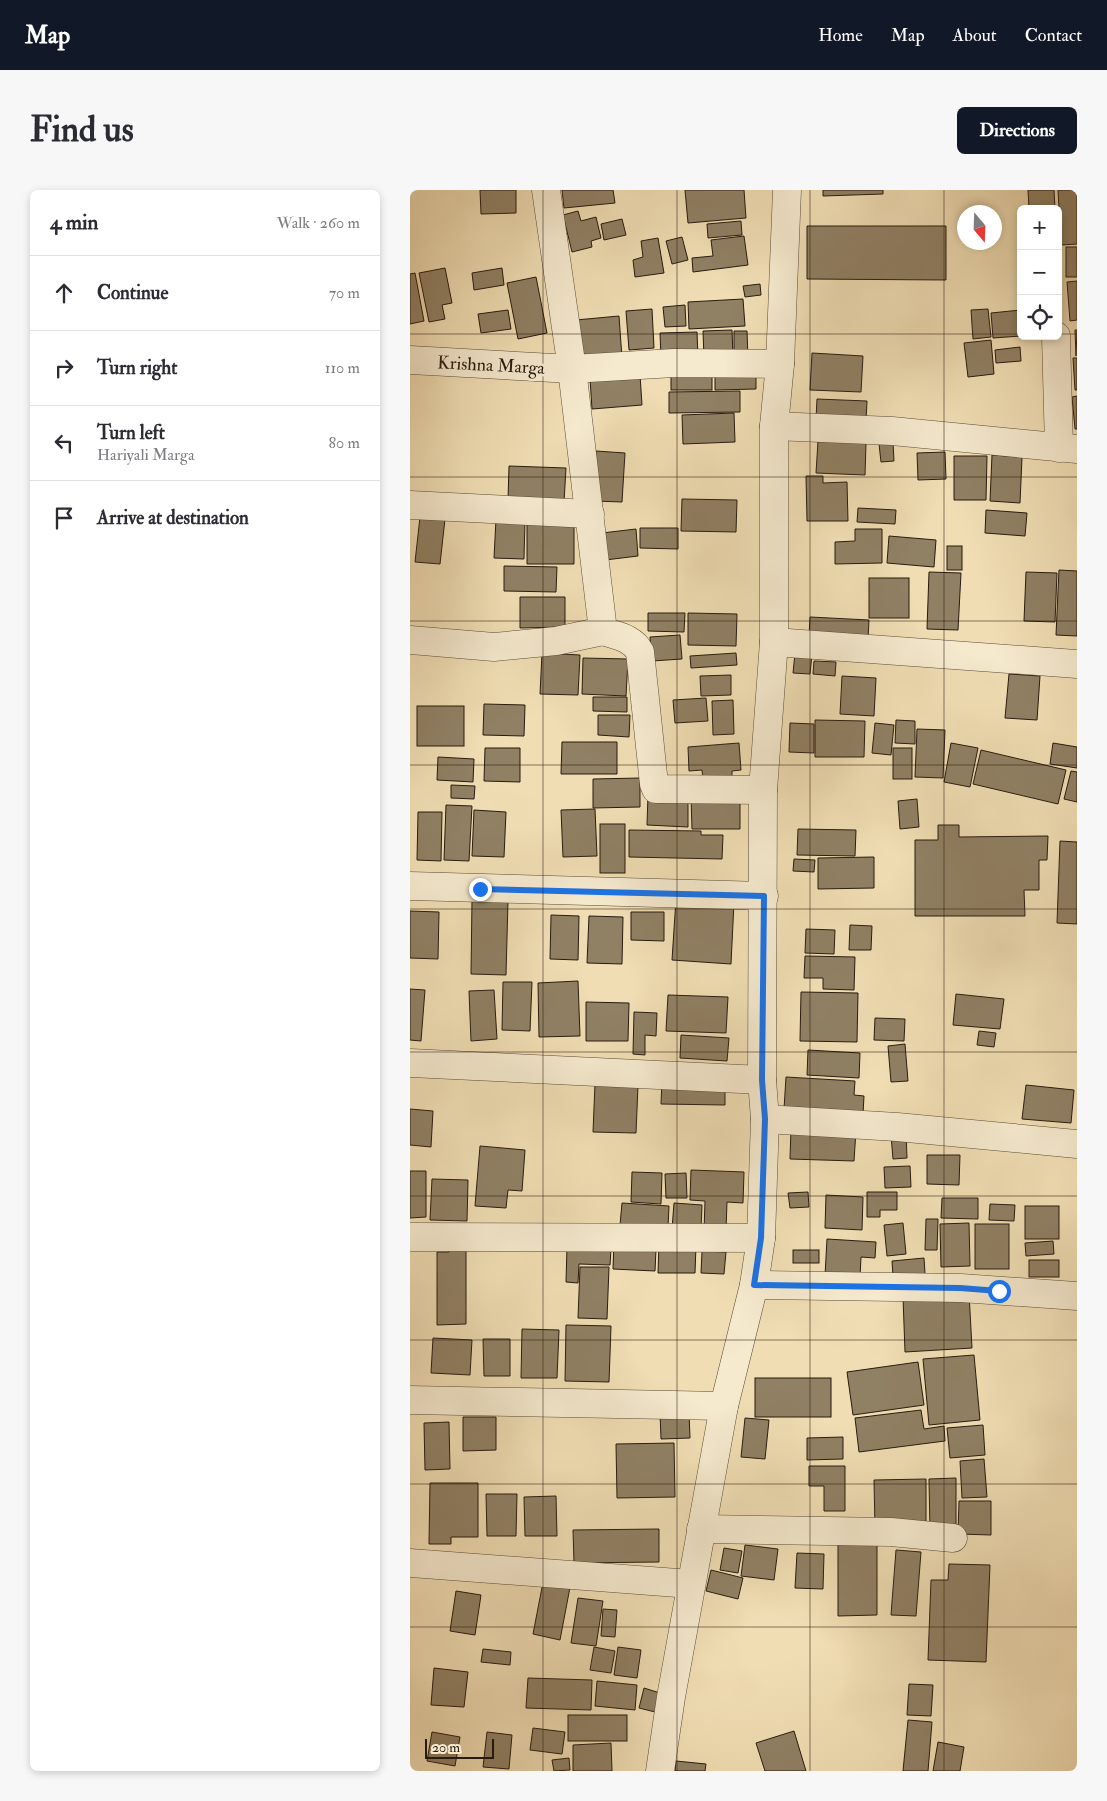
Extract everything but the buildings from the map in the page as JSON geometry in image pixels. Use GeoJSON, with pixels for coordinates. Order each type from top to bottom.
{"type":"FeatureCollection","features":[{"type":"Feature","properties":{"kind":"street"},"geometry":{"type":"LineString","coordinates":[[546,190],[572,369],[603,630]]}},
{"type":"Feature","properties":{"kind":"street"},"geometry":{"type":"LineString","coordinates":[[660,1771],[671,1697],[724,1406],[754,1285],[761,1238],[765,1119],[762,1080],[763,790],[774,642],[774,426],[780,364],[787,190]]}},
{"type":"Feature","properties":{"kind":"street"},"geometry":{"type":"LineString","coordinates":[[774,426],[892,431],[1068,448],[1056,340]]}},
{"type":"Feature","properties":{"kind":"street","name":"Krishna Marga"},"geometry":{"type":"LineString","coordinates":[[410,360],[572,369],[674,363],[780,364]]}},
{"type":"Feature","properties":{"kind":"street"},"geometry":{"type":"LineString","coordinates":[[410,505],[590,514]]}},
{"type":"Feature","properties":{"kind":"street"},"geometry":{"type":"LineString","coordinates":[[410,640],[494,647],[556,641],[603,630],[632,641],[640,652],[656,789],[763,790]]}},
{"type":"Feature","properties":{"kind":"street"},"geometry":{"type":"LineString","coordinates":[[774,642],[1077,664]]}},
{"type":"Feature","properties":{"kind":"street"},"geometry":{"type":"LineString","coordinates":[[410,886],[764,896]]}},
{"type":"Feature","properties":{"kind":"street"},"geometry":{"type":"LineString","coordinates":[[410,1063],[762,1080]]}},
{"type":"Feature","properties":{"kind":"street"},"geometry":{"type":"LineString","coordinates":[[765,1119],[897,1128],[1077,1144]]}},
{"type":"Feature","properties":{"kind":"street"},"geometry":{"type":"LineString","coordinates":[[410,1238],[761,1238]]}},
{"type":"Feature","properties":{"kind":"street"},"geometry":{"type":"LineString","coordinates":[[754,1285],[960,1288],[1077,1296]]}},
{"type":"Feature","properties":{"kind":"street"},"geometry":{"type":"LineString","coordinates":[[410,1400],[724,1406]]}},
{"type":"Feature","properties":{"kind":"street"},"geometry":{"type":"LineString","coordinates":[[701,1528],[891,1532],[953,1538]]}},
{"type":"Feature","properties":{"kind":"street"},"geometry":{"type":"LineString","coordinates":[[410,1563],[691,1584]]}},
{"type":"Feature","properties":{"kind":"route"},"geometry":{"type":"LineString","coordinates":[[480,889],[764,896],[762,1080],[765,1119],[761,1238],[754,1285],[960,1288],[999,1291]]}}]}
